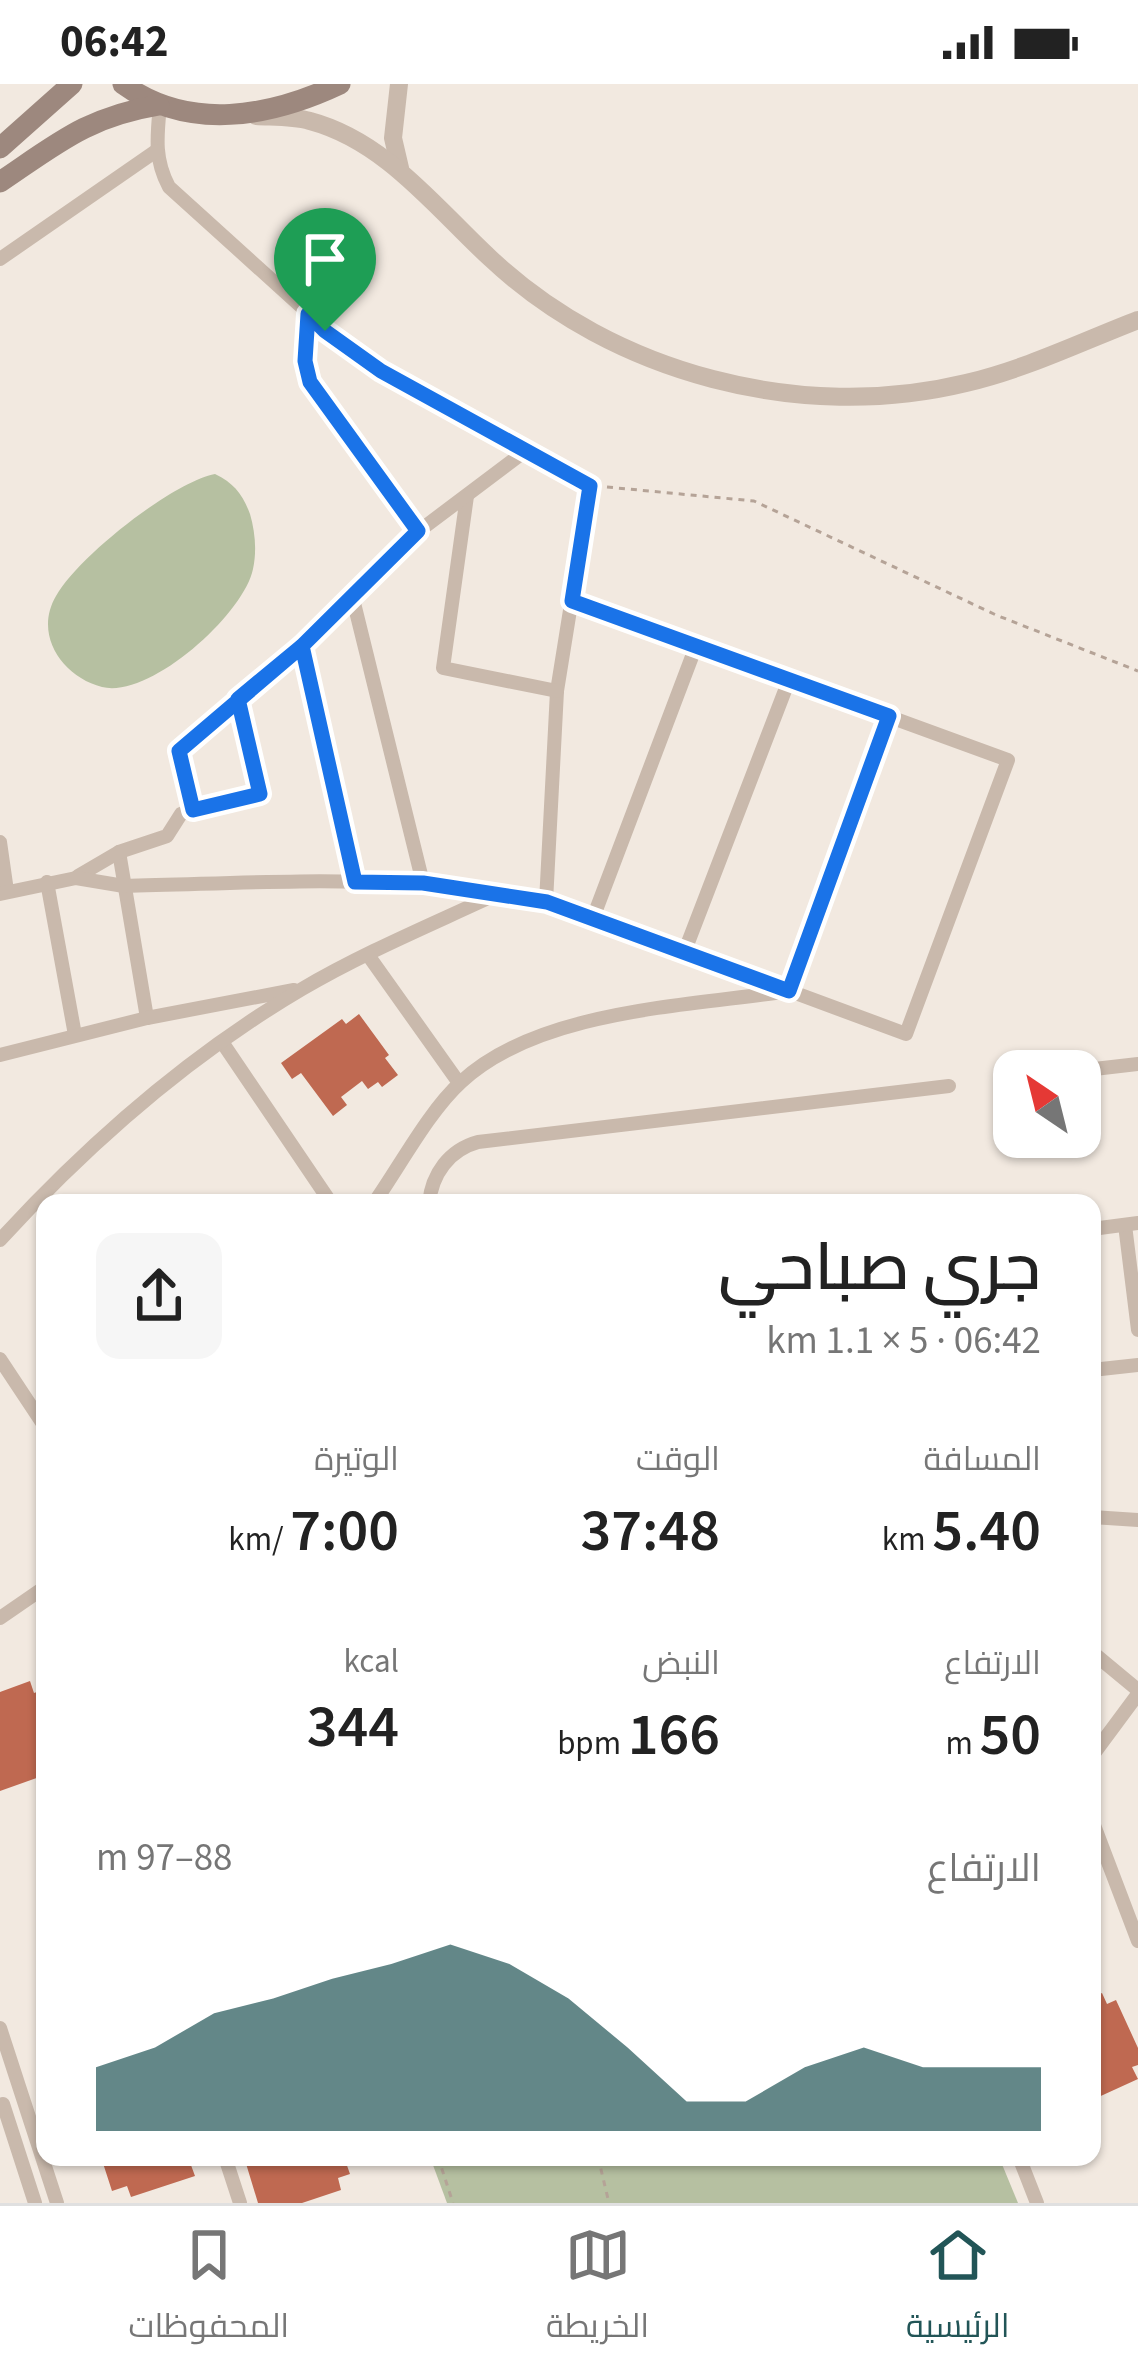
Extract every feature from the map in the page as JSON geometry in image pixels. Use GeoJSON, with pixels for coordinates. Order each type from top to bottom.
{"type":"FeatureCollection","features":[{"type":"Feature","properties":{"kind":"main road"},"geometry":{"type":"LineString","coordinates":[[0,148],[72,84]]}},
{"type":"Feature","properties":{"kind":"main road"},"geometry":{"type":"LineString","coordinates":[[123,84],[160,104],[203,115],[241,115],[282,106],[340,84]]}},
{"type":"Feature","properties":{"kind":"main road"},"geometry":{"type":"LineString","coordinates":[[0,182],[88,124],[119,111],[160,104]]}},
{"type":"Feature","properties":{"kind":"street"},"geometry":{"type":"LineString","coordinates":[[399,84],[393,138],[400,168]]}},
{"type":"Feature","properties":{"kind":"street"},"geometry":{"type":"LineString","coordinates":[[160,104],[158,167],[180,199],[308,314],[381,371],[590,486],[557,691],[547,902]]}},
{"type":"Feature","properties":{"kind":"street"},"geometry":{"type":"LineString","coordinates":[[241,115],[311,121],[400,168],[488,256],[555,310],[644,355],[757,388],[872,396],[933,390],[1027,365],[1138,320]]}},
{"type":"Feature","properties":{"kind":"street"},"geometry":{"type":"LineString","coordinates":[[0,259],[156,151]]}},
{"type":"Feature","properties":{"kind":"street"},"geometry":{"type":"LineString","coordinates":[[308,314],[305,361],[310,382],[418,531]]}},
{"type":"Feature","properties":{"kind":"street"},"geometry":{"type":"LineString","coordinates":[[193,810],[179,751],[302,646],[418,531],[524,452]]}},
{"type":"Feature","properties":{"kind":"street"},"geometry":{"type":"LineString","coordinates":[[467,496],[443,668],[557,691]]}},
{"type":"Feature","properties":{"kind":"street"},"geometry":{"type":"LineString","coordinates":[[352,595],[423,883]]}},
{"type":"Feature","properties":{"kind":"street"},"geometry":{"type":"LineString","coordinates":[[0,842],[4,893],[76,878],[124,886],[423,883],[547,902],[906,1034],[1008,760],[572,601]]}},
{"type":"Feature","properties":{"kind":"street"},"geometry":{"type":"LineString","coordinates":[[302,646],[355,882]]}},
{"type":"Feature","properties":{"kind":"street"},"geometry":{"type":"LineString","coordinates":[[593,918],[696,646]]}},
{"type":"Feature","properties":{"kind":"street"},"geometry":{"type":"LineString","coordinates":[[684,953],[789,680]]}},
{"type":"Feature","properties":{"kind":"street"},"geometry":{"type":"LineString","coordinates":[[76,878],[119,852],[167,836],[181,814],[260,794],[238,699]]}},
{"type":"Feature","properties":{"kind":"street"},"geometry":{"type":"LineString","coordinates":[[789,991],[889,716]]}},
{"type":"Feature","properties":{"kind":"street"},"geometry":{"type":"LineString","coordinates":[[119,852],[147,1018]]}},
{"type":"Feature","properties":{"kind":"street"},"geometry":{"type":"LineString","coordinates":[[46,882],[75,1036]]}},
{"type":"Feature","properties":{"kind":"street"},"geometry":{"type":"LineString","coordinates":[[43,1194],[81,1154],[222,1042],[302,988],[499,892]]}},
{"type":"Feature","properties":{"kind":"street"},"geometry":{"type":"LineString","coordinates":[[368,955],[459,1083]]}},
{"type":"Feature","properties":{"kind":"street"},"geometry":{"type":"LineString","coordinates":[[0,1055],[147,1018],[302,988]]}},
{"type":"Feature","properties":{"kind":"street"},"geometry":{"type":"LineString","coordinates":[[380,1194],[459,1083],[522,1042],[574,1024],[789,991]]}},
{"type":"Feature","properties":{"kind":"street"},"geometry":{"type":"LineString","coordinates":[[222,1042],[325,1194]]}},
{"type":"Feature","properties":{"kind":"street"},"geometry":{"type":"LineString","coordinates":[[1101,1068],[1138,1064]]}},
{"type":"Feature","properties":{"kind":"street"},"geometry":{"type":"LineString","coordinates":[[430,1194],[447,1161],[478,1142],[949,1086]]}},
{"type":"Feature","properties":{"kind":"street"},"geometry":{"type":"LineString","coordinates":[[0,1240],[36,1202]]}},
{"type":"Feature","properties":{"kind":"street"},"geometry":{"type":"LineString","coordinates":[[1101,1228],[1132,1224],[1138,1330]]}},
{"type":"Feature","properties":{"kind":"street"},"geometry":{"type":"LineString","coordinates":[[0,1359],[36,1413]]}},
{"type":"Feature","properties":{"kind":"street"},"geometry":{"type":"LineString","coordinates":[[1101,1369],[1138,1365]]}},
{"type":"Feature","properties":{"kind":"street"},"geometry":{"type":"LineString","coordinates":[[1101,1518],[1138,1520]]}},
{"type":"Feature","properties":{"kind":"street"},"geometry":{"type":"LineString","coordinates":[[0,1618],[36,1593]]}},
{"type":"Feature","properties":{"kind":"street"},"geometry":{"type":"LineString","coordinates":[[1101,1660],[1138,1692],[1101,1743]]}},
{"type":"Feature","properties":{"kind":"street"},"geometry":{"type":"LineString","coordinates":[[1101,1844],[1138,1941]]}},
{"type":"Feature","properties":{"kind":"street"},"geometry":{"type":"LineString","coordinates":[[0,2028],[36,2141]]}},
{"type":"Feature","properties":{"kind":"street"},"geometry":{"type":"LineString","coordinates":[[21,2097],[2,2104],[34,2203]]}},
{"type":"Feature","properties":{"kind":"street"},"geometry":{"type":"LineString","coordinates":[[44,2166],[57,2203]]}},
{"type":"Feature","properties":{"kind":"street"},"geometry":{"type":"LineString","coordinates":[[228,2166],[240,2203]]}},
{"type":"Feature","properties":{"kind":"street"},"geometry":{"type":"LineString","coordinates":[[1022,2166],[1037,2203]]}},
{"type":"Feature","properties":{"kind":"path"},"geometry":{"type":"LineString","coordinates":[[590,486],[754,501],[996,615],[1138,671]]}},
{"type":"Feature","properties":{"kind":"path"},"geometry":{"type":"LineString","coordinates":[[441,2166],[453,2203]]}},
{"type":"Feature","properties":{"kind":"path"},"geometry":{"type":"LineString","coordinates":[[600,2166],[609,2203]]}},
{"type":"Feature","properties":{"kind":"green space"},"geometry":{"type":"Polygon","coordinates":[[[215,474],[241,495],[254,534],[253,569],[232,608],[192,649],[145,680],[102,687],[75,674],[56,652],[48,625],[56,596],[67,580],[151,506],[215,474]]]}},
{"type":"Feature","properties":{"kind":"green space"},"geometry":{"type":"Polygon","coordinates":[[[433,2166],[1003,2166],[1018,2203],[447,2203],[433,2166]]]}},
{"type":"Feature","properties":{"kind":"building"},"geometry":{"type":"Polygon","coordinates":[[[359,1014],[398,1075],[382,1087],[378,1082],[368,1089],[362,1081],[341,1097],[347,1105],[333,1116],[301,1073],[292,1079],[281,1063],[342,1019],[346,1024],[359,1014]]]}},
{"type":"Feature","properties":{"kind":"building"},"geometry":{"type":"Polygon","coordinates":[[[30,1681],[36,1692],[36,1778],[0,1791],[0,1692],[30,1681]]]}},
{"type":"Feature","properties":{"kind":"building"},"geometry":{"type":"Polygon","coordinates":[[[1101,1993],[1107,2004],[1116,2000],[1138,2048],[1138,2065],[1132,2067],[1138,2079],[1101,2096],[1101,1993]]]}},
{"type":"Feature","properties":{"kind":"building"},"geometry":{"type":"Polygon","coordinates":[[[104,2166],[191,2166],[195,2176],[131,2197],[127,2186],[112,2191],[104,2166]]]}},
{"type":"Feature","properties":{"kind":"building"},"geometry":{"type":"Polygon","coordinates":[[[247,2166],[347,2166],[350,2174],[338,2178],[341,2190],[302,2203],[258,2203],[247,2166]]]}},
{"type":"Feature","properties":{"kind":"route"},"geometry":{"type":"LineString","coordinates":[[325,331],[308,314],[305,361],[310,382],[418,531],[302,646],[238,699],[179,751],[193,810],[260,794],[238,699],[302,646],[355,882],[423,883],[547,902],[789,991],[889,716],[572,601],[590,486],[381,371],[325,331]]}}]}
